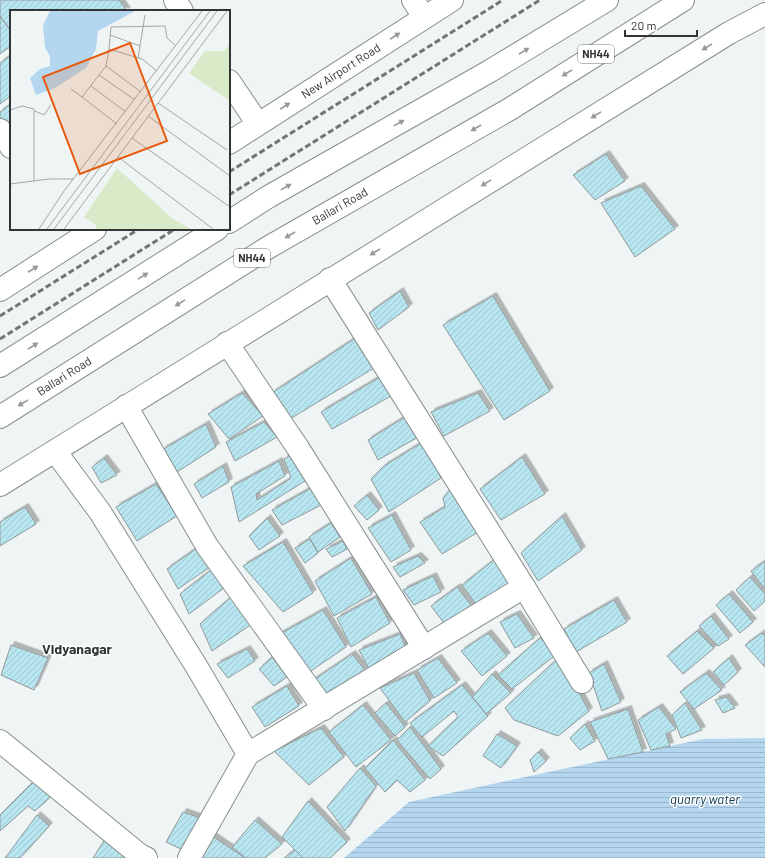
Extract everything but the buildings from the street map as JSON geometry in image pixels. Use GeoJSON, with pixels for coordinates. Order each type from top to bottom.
{"type":"FeatureCollection","features":[{"type":"Feature","properties":{"kind":"main road"},"geometry":{"type":"LineString","coordinates":[[175,0],[181,10]]}},
{"type":"Feature","properties":{"kind":"main road","name":"New Airport Road"},"geometry":{"type":"LineString","coordinates":[[230,142],[419,9],[452,0]]}},
{"type":"Feature","properties":{"kind":"main road"},"geometry":{"type":"LineString","coordinates":[[230,221],[275,193],[490,71],[607,0]]}},
{"type":"Feature","properties":{"kind":"main road","name":"Ballari Road"},"geometry":{"type":"LineString","coordinates":[[0,417],[269,247],[510,109],[683,0]]}},
{"type":"Feature","properties":{"kind":"main road"},"geometry":{"type":"LineString","coordinates":[[0,485],[729,33],[765,14]]}},
{"type":"Feature","properties":{"kind":"main road"},"geometry":{"type":"LineString","coordinates":[[230,82],[258,124]]}},
{"type":"Feature","properties":{"kind":"main road"},"geometry":{"type":"LineString","coordinates":[[0,130],[10,145]]}},
{"type":"Feature","properties":{"kind":"main road"},"geometry":{"type":"LineString","coordinates":[[0,290],[69,236],[91,230]]}},
{"type":"Feature","properties":{"kind":"main road"},"geometry":{"type":"LineString","coordinates":[[0,366],[215,230]]}},
{"type":"Feature","properties":{"kind":"main road"},"geometry":{"type":"LineString","coordinates":[[330,279],[582,682]]}},
{"type":"Feature","properties":{"kind":"main road"},"geometry":{"type":"LineString","coordinates":[[228,343],[298,448],[424,648]]}},
{"type":"Feature","properties":{"kind":"main road"},"geometry":{"type":"LineString","coordinates":[[126,406],[207,546],[324,708]]}},
{"type":"Feature","properties":{"kind":"main road"},"geometry":{"type":"LineString","coordinates":[[55,451],[100,512],[195,664],[248,754]]}},
{"type":"Feature","properties":{"kind":"main road"},"geometry":{"type":"LineString","coordinates":[[189,858],[248,754],[524,587]]}},
{"type":"Feature","properties":{"kind":"main road"},"geometry":{"type":"LineString","coordinates":[[0,741],[141,856],[146,858]]}},
{"type":"Feature","properties":{"kind":"water","name":"quarry water"},"geometry":{"type":"Polygon","coordinates":[[[765,738],[765,858],[344,858],[409,802],[703,739],[765,738]]]}},
{"type":"Feature","properties":{"kind":"railway"},"geometry":{"type":"LineString","coordinates":[[230,171],[503,0]]}},
{"type":"Feature","properties":{"kind":"railway"},"geometry":{"type":"LineString","coordinates":[[230,194],[540,0]]}},
{"type":"Feature","properties":{"kind":"railway"},"geometry":{"type":"LineString","coordinates":[[0,316],[137,230]]}},
{"type":"Feature","properties":{"kind":"railway"},"geometry":{"type":"LineString","coordinates":[[0,339],[173,230]]}},
{"type":"Feature","properties":{"kind":"district","name":"Vidyanagar"},"geometry":{"type":"Point","coordinates":[77,649]}}]}
